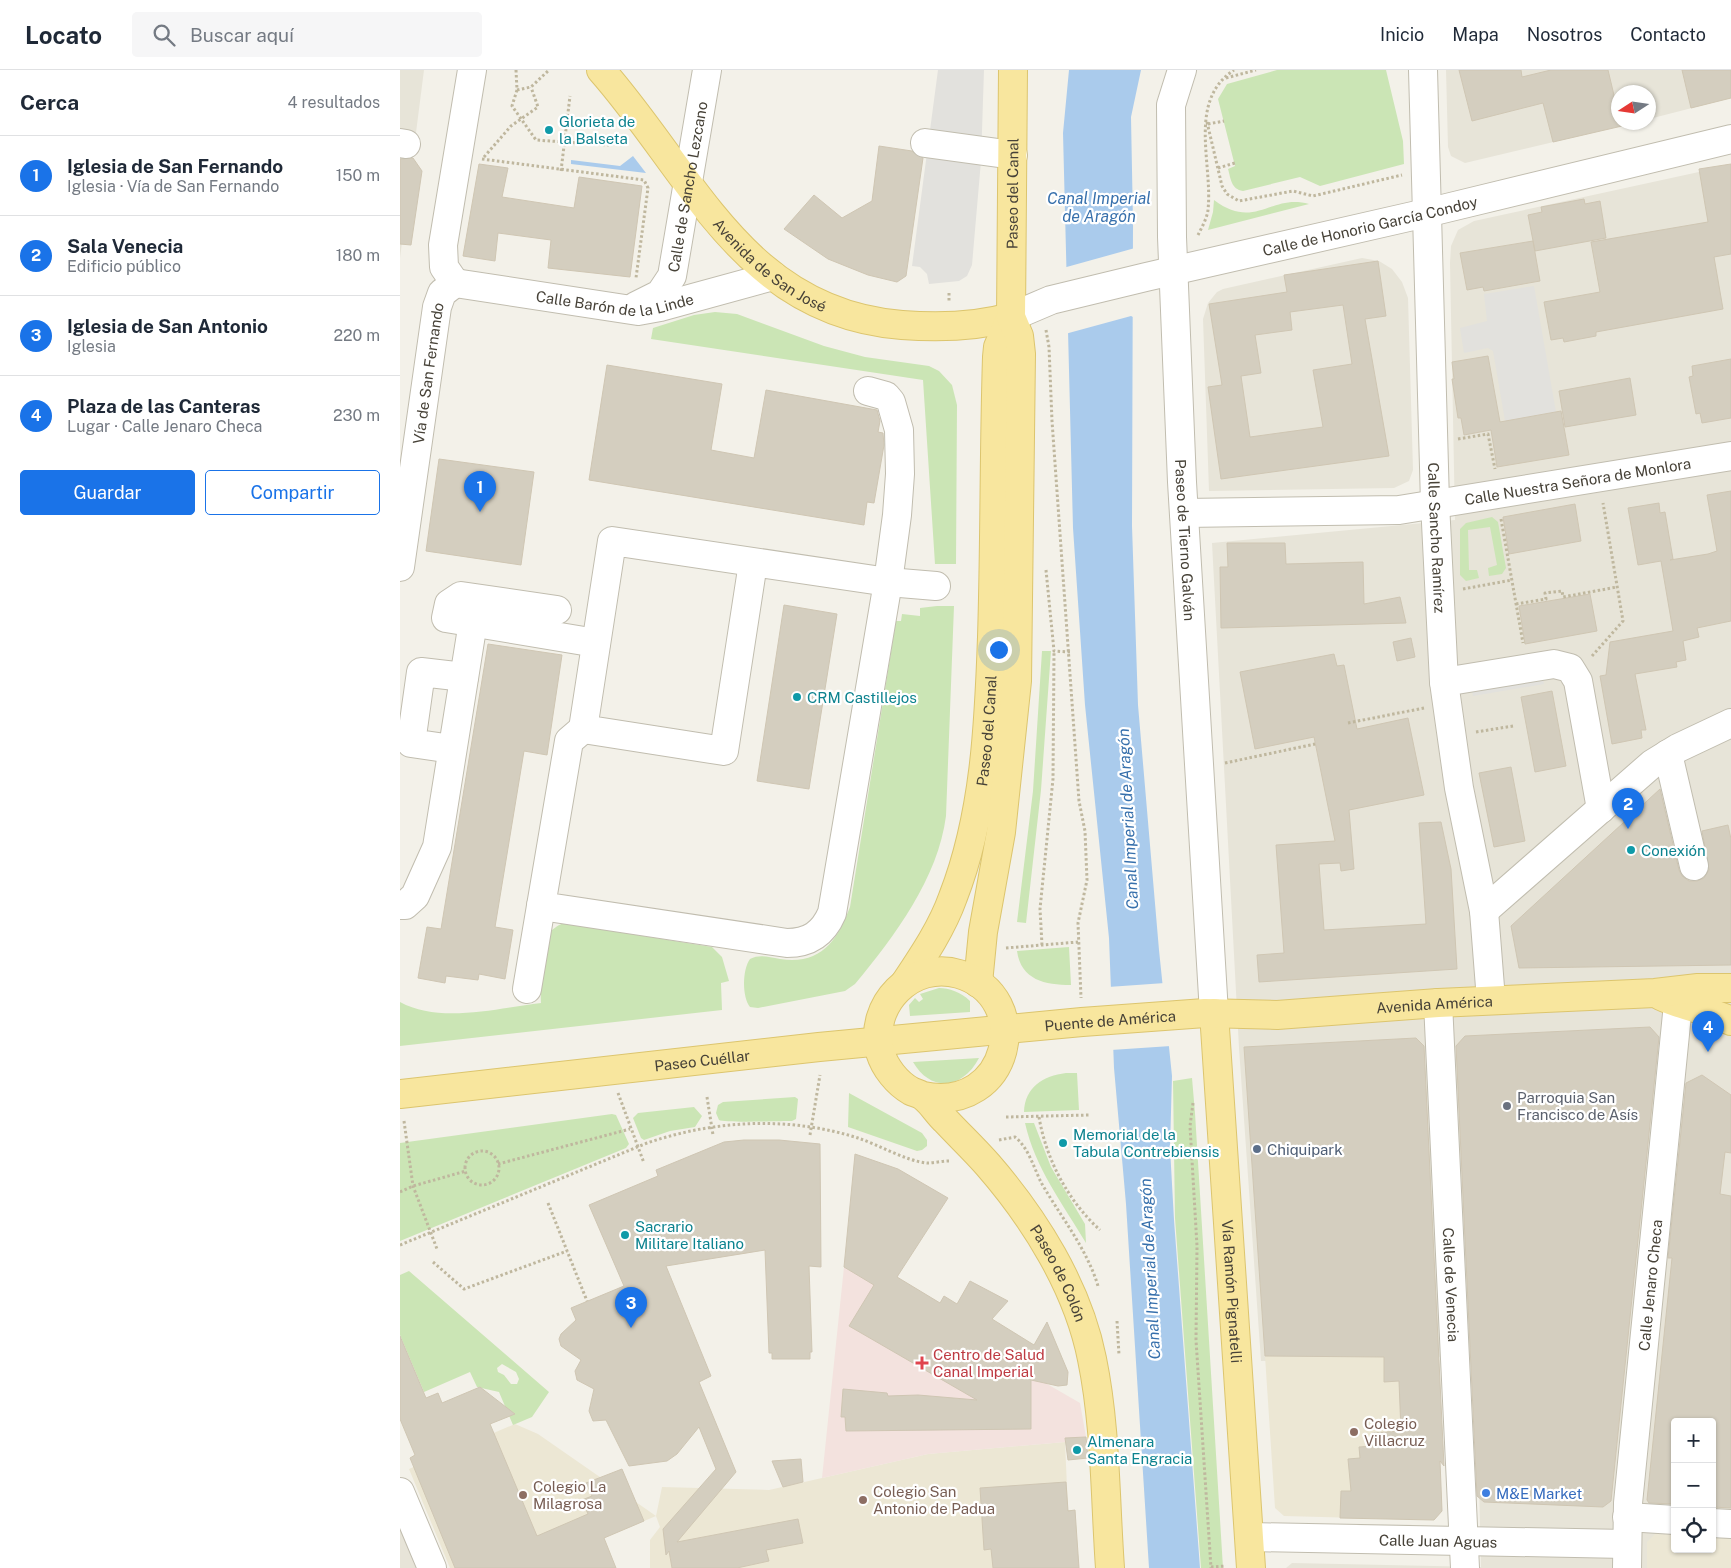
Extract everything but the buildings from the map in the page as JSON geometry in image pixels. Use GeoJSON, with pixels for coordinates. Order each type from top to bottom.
{"type":"FeatureCollection","features":[{"type":"Feature","properties":{"kind":"main road","name":"Avenida de San José"},"geometry":{"type":"LineString","coordinates":[[601,70],[727,234],[772,276],[804,298],[827,309],[860,319],[892,325],[961,327],[1011,317]]}},
{"type":"Feature","properties":{"kind":"main road","name":"Paseo del Canal"},"geometry":{"type":"LineString","coordinates":[[978,984],[983,932],[1002,823],[1017,682],[1021,354],[1019,336],[1011,317],[1013,70]]}},
{"type":"Feature","properties":{"kind":"main road","name":"Paseo del Canal"},"geometry":{"type":"LineString","coordinates":[[878,1041],[879,1022],[886,1004],[905,983],[937,931],[953,898],[965,862],[978,802],[988,716],[991,664],[997,357],[1001,338],[1011,317]]}},
{"type":"Feature","properties":{"kind":"main road","name":"Paseo del Canal"},"geometry":{"type":"LineString","coordinates":[[905,983],[922,974],[942,971],[961,974],[978,984],[994,999],[1005,1028],[1003,1051],[999,1062],[994,1072],[978,1088],[957,1097],[934,1098],[923,1096]]}},
{"type":"Feature","properties":{"kind":"main road","name":"Avenida América"},"geometry":{"type":"LineString","coordinates":[[1214,1013],[1277,1016],[1491,1000],[1667,998],[1698,988],[1731,988]]}},
{"type":"Feature","properties":{"kind":"main road"},"geometry":{"type":"LineString","coordinates":[[1667,998],[1706,1010],[1731,1022]]}},
{"type":"Feature","properties":{"kind":"main road","name":"Puente de América"},"geometry":{"type":"LineString","coordinates":[[1005,1028],[1086,1012],[1214,1013]]}},
{"type":"Feature","properties":{"kind":"main road","name":"Vía Ramón Pignatelli"},"geometry":{"type":"LineString","coordinates":[[1214,1013],[1250,1537],[1240,1567]]}},
{"type":"Feature","properties":{"kind":"main road","name":"Paseo Cuéllar"},"geometry":{"type":"LineString","coordinates":[[400,1094],[1005,1028]]}},
{"type":"Feature","properties":{"kind":"main road","name":"Paseo de Colón"},"geometry":{"type":"LineString","coordinates":[[878,1041],[880,1051],[889,1071],[904,1086],[923,1096],[976,1151],[1011,1194],[1051,1255],[1074,1300],[1092,1358],[1098,1390],[1110,1568]]}},
{"type":"Feature","properties":{"kind":"street","name":"Vía de San Fernando"},"geometry":{"type":"LineString","coordinates":[[400,567],[436,307],[442,293],[455,283],[444,267],[443,245],[472,70]]}},
{"type":"Feature","properties":{"kind":"street","name":"Calle de Sancho Lezcano"},"geometry":{"type":"LineString","coordinates":[[628,309],[652,299],[667,286],[674,268],[707,70]]}},
{"type":"Feature","properties":{"kind":"street","name":"Paseo de Tierno Galván"},"geometry":{"type":"LineString","coordinates":[[1182,70],[1172,106],[1174,270],[1184,513],[1214,1013]]}},
{"type":"Feature","properties":{"kind":"street","name":"Calle Sancho Ramírez"},"geometry":{"type":"LineString","coordinates":[[1423,70],[1435,503],[1444,682],[1459,788],[1484,911],[1491,1000]]}},
{"type":"Feature","properties":{"kind":"street","name":"Calle de Honorio García Condoy"},"geometry":{"type":"LineString","coordinates":[[1011,317],[1051,300],[1146,276],[1426,213],[1731,139]]}},
{"type":"Feature","properties":{"kind":"street"},"geometry":{"type":"LineString","coordinates":[[925,143],[1013,155]]}},
{"type":"Feature","properties":{"kind":"street","name":"Calle Barón de la Linde"},"geometry":{"type":"LineString","coordinates":[[455,283],[628,309],[646,310],[772,276]]}},
{"type":"Feature","properties":{"kind":"street"},"geometry":{"type":"LineString","coordinates":[[541,906],[787,944],[806,942],[822,932],[832,913],[888,582],[899,496],[899,430],[889,398],[884,394],[868,391]]}},
{"type":"Feature","properties":{"kind":"street","name":"Calle Nuestra Señora de Monlora"},"geometry":{"type":"LineString","coordinates":[[1184,513],[1399,510],[1731,456]]}},
{"type":"Feature","properties":{"kind":"street"},"geometry":{"type":"LineString","coordinates":[[527,989],[568,741],[583,729],[612,541],[888,582],[936,586]]}},
{"type":"Feature","properties":{"kind":"street"},"geometry":{"type":"LineString","coordinates":[[583,729],[724,751],[753,563]]}},
{"type":"Feature","properties":{"kind":"street"},"geometry":{"type":"LineString","coordinates":[[557,610],[461,596],[449,604],[446,618],[596,643]]}},
{"type":"Feature","properties":{"kind":"street"},"geometry":{"type":"LineString","coordinates":[[400,905],[405,905],[414,896],[437,847],[473,622]]}},
{"type":"Feature","properties":{"kind":"street"},"geometry":{"type":"LineString","coordinates":[[1444,682],[1528,668],[1564,665],[1576,674],[1602,809]]}},
{"type":"Feature","properties":{"kind":"street"},"geometry":{"type":"LineString","coordinates":[[452,749],[411,743],[421,672],[464,678]]}},
{"type":"Feature","properties":{"kind":"street"},"geometry":{"type":"LineString","coordinates":[[1484,911],[1642,772],[1668,754],[1731,723]]}},
{"type":"Feature","properties":{"kind":"street"},"geometry":{"type":"LineString","coordinates":[[1668,754],[1694,866]]}},
{"type":"Feature","properties":{"kind":"street","name":"Calle Jenaro Checa"},"geometry":{"type":"LineString","coordinates":[[1627,1543],[1667,998]]}},
{"type":"Feature","properties":{"kind":"street","name":"Calle de Venecia"},"geometry":{"type":"LineString","coordinates":[[1438,1003],[1465,1555]]}},
{"type":"Feature","properties":{"kind":"street"},"geometry":{"type":"LineString","coordinates":[[400,1492],[432,1568]]}},
{"type":"Feature","properties":{"kind":"street","name":"Calle Juan Aguas"},"geometry":{"type":"LineString","coordinates":[[1250,1537],[1465,1555],[1627,1543],[1671,1522]]}},
{"type":"Feature","properties":{"kind":"street"},"geometry":{"type":"LineString","coordinates":[[1716,1522],[1731,1524]]}},
{"type":"Feature","properties":{"kind":"path"},"geometry":{"type":"LineString","coordinates":[[516,70],[517,90],[512,106],[536,140],[608,145],[627,136]]}},
{"type":"Feature","properties":{"kind":"path"},"geometry":{"type":"LineString","coordinates":[[517,90],[532,87],[548,70]]}},
{"type":"Feature","properties":{"kind":"path"},"geometry":{"type":"LineString","coordinates":[[1196,240],[1208,210],[1206,117],[1213,91],[1234,70]]}},
{"type":"Feature","properties":{"kind":"path"},"geometry":{"type":"LineString","coordinates":[[1223,79],[1256,70]]}},
{"type":"Feature","properties":{"kind":"path"},"geometry":{"type":"LineString","coordinates":[[482,159],[511,126],[538,107],[532,87]]}},
{"type":"Feature","properties":{"kind":"path"},"geometry":{"type":"LineString","coordinates":[[561,171],[570,96]]}},
{"type":"Feature","properties":{"kind":"path"},"geometry":{"type":"LineString","coordinates":[[1206,117],[1222,186],[1232,199],[1246,202],[1293,192],[1313,196],[1404,174]]}},
{"type":"Feature","properties":{"kind":"path"},"geometry":{"type":"LineString","coordinates":[[1208,124],[1224,121]]}},
{"type":"Feature","properties":{"kind":"path"},"geometry":{"type":"LineString","coordinates":[[474,158],[561,171],[644,180],[648,188],[636,276],[631,282]]}},
{"type":"Feature","properties":{"kind":"path"},"geometry":{"type":"LineString","coordinates":[[1218,168],[1234,163]]}},
{"type":"Feature","properties":{"kind":"path","name":"Calle de Sancho Lezcano"},"geometry":{"type":"LineString","coordinates":[[642,233],[652,234]]}},
{"type":"Feature","properties":{"kind":"path"},"geometry":{"type":"LineString","coordinates":[[949,292],[949,302]]}},
{"type":"Feature","properties":{"kind":"path"},"geometry":{"type":"LineString","coordinates":[[1046,330],[1050,347],[1052,420],[1070,652],[1079,801],[1085,832],[1087,880],[1078,923],[1078,942],[1086,1012]]}},
{"type":"Feature","properties":{"kind":"path"},"geometry":{"type":"LineString","coordinates":[[1450,440],[1488,434],[1496,474]]}},
{"type":"Feature","properties":{"kind":"path"},"geometry":{"type":"LineString","coordinates":[[1576,674],[1623,621],[1603,503]]}},
{"type":"Feature","properties":{"kind":"path"},"geometry":{"type":"LineString","coordinates":[[1500,511],[1528,668]]}},
{"type":"Feature","properties":{"kind":"path"},"geometry":{"type":"LineString","coordinates":[[1042,562],[1048,582],[1054,651],[1054,779],[1040,909],[1042,945]]}},
{"type":"Feature","properties":{"kind":"path"},"geometry":{"type":"LineString","coordinates":[[1456,590],[1512,580]]}},
{"type":"Feature","properties":{"kind":"path"},"geometry":{"type":"LineString","coordinates":[[1516,604],[1546,599],[1545,593],[1562,591],[1563,596],[1617,587]]}},
{"type":"Feature","properties":{"kind":"path"},"geometry":{"type":"LineString","coordinates":[[1054,651],[1070,652]]}},
{"type":"Feature","properties":{"kind":"path"},"geometry":{"type":"LineString","coordinates":[[1348,723],[1429,707]]}},
{"type":"Feature","properties":{"kind":"path"},"geometry":{"type":"LineString","coordinates":[[1475,733],[1513,726]]}},
{"type":"Feature","properties":{"kind":"path"},"geometry":{"type":"LineString","coordinates":[[1222,763],[1315,744]]}},
{"type":"Feature","properties":{"kind":"path"},"geometry":{"type":"LineString","coordinates":[[999,948],[1078,942]]}},
{"type":"Feature","properties":{"kind":"path"},"geometry":{"type":"LineString","coordinates":[[615,1070],[621,1106],[644,1163]]}},
{"type":"Feature","properties":{"kind":"path"},"geometry":{"type":"LineString","coordinates":[[810,1135],[820,1075]]}},
{"type":"Feature","properties":{"kind":"path"},"geometry":{"type":"LineString","coordinates":[[707,1097],[713,1135]]}},
{"type":"Feature","properties":{"kind":"path"},"geometry":{"type":"LineString","coordinates":[[1193,1100],[1190,1126],[1197,1246],[1196,1340],[1211,1567],[1240,1567]]}},
{"type":"Feature","properties":{"kind":"path"},"geometry":{"type":"LineString","coordinates":[[1006,1117],[1089,1115]]}},
{"type":"Feature","properties":{"kind":"path"},"geometry":{"type":"LineString","coordinates":[[1039,1117],[1049,1157],[1084,1214],[1100,1230]]}},
{"type":"Feature","properties":{"kind":"path"},"geometry":{"type":"LineString","coordinates":[[404,1121],[413,1186],[437,1249]]}},
{"type":"Feature","properties":{"kind":"path"},"geometry":{"type":"LineString","coordinates":[[400,1245],[638,1147],[662,1138],[711,1127],[765,1122],[811,1128],[857,1138],[920,1162],[935,1163],[957,1159]]}},
{"type":"Feature","properties":{"kind":"path"},"geometry":{"type":"LineString","coordinates":[[498,1164],[630,1128]]}},
{"type":"Feature","properties":{"kind":"path"},"geometry":{"type":"LineString","coordinates":[[1004,1138],[1015,1137]]}},
{"type":"Feature","properties":{"kind":"path"},"geometry":{"type":"LineString","coordinates":[[479,1152],[490,1153],[498,1164],[497,1177],[483,1186],[472,1182],[466,1171],[470,1157],[479,1152]]}},
{"type":"Feature","properties":{"kind":"path"},"geometry":{"type":"LineString","coordinates":[[400,1192],[413,1186],[466,1171]]}},
{"type":"Feature","properties":{"kind":"path"},"geometry":{"type":"LineString","coordinates":[[548,1203],[587,1301]]}},
{"type":"Feature","properties":{"kind":"path"},"geometry":{"type":"LineString","coordinates":[[433,1262],[464,1289],[567,1251]]}},
{"type":"Feature","properties":{"kind":"shaded area"},"geometry":{"type":"Polygon","coordinates":[[[400,70],[424,70],[400,258],[400,70]]]}},
{"type":"Feature","properties":{"kind":"shaded area"},"geometry":{"type":"Polygon","coordinates":[[[938,70],[984,70],[981,161],[972,265],[967,276],[959,281],[929,284],[927,274],[920,267],[912,266],[938,70]]]}},
{"type":"Feature","properties":{"kind":"shaded area"},"geometry":{"type":"Polygon","coordinates":[[[1446,70],[1731,70],[1731,98],[1656,117],[1656,85],[1611,85],[1611,128],[1465,163],[1451,156],[1448,147],[1446,70]]]}},
{"type":"Feature","properties":{"kind":"shaded area"},"geometry":{"type":"Polygon","coordinates":[[[1731,165],[1731,1568],[1286,1568],[1292,1563],[1481,1567],[1476,1356],[1261,1361],[1239,1048],[1212,543],[1455,520],[1450,263],[1451,246],[1458,230],[1474,221],[1731,165]]]}},
{"type":"Feature","properties":{"kind":"shaded area"},"geometry":{"type":"Polygon","coordinates":[[[1362,258],[1379,261],[1392,269],[1402,282],[1408,298],[1413,470],[1409,481],[1394,488],[1209,491],[1203,319],[1208,303],[1217,292],[1223,289],[1362,258]]]}},
{"type":"Feature","properties":{"kind":"shaded area"},"geometry":{"type":"Polygon","coordinates":[[[1534,286],[1556,412],[1505,421],[1493,351],[1488,348],[1464,353],[1460,328],[1487,321],[1484,294],[1534,286]]]}},
{"type":"Feature","properties":{"kind":"shaded area"},"geometry":{"type":"Polygon","coordinates":[[[1543,679],[1544,684],[1473,696],[1472,691],[1543,679]]]}},
{"type":"Feature","properties":{"kind":"shaded area","name":"Centro de Salud Canal Imperial"},"geometry":{"type":"Polygon","coordinates":[[[844,1267],[1080,1403],[1086,1437],[1065,1438],[1065,1442],[928,1454],[822,1478],[844,1267]]]}},
{"type":"Feature","properties":{"kind":"shaded area","name":"Colegio Villacruz"},"geometry":{"type":"Polygon","coordinates":[[[1265,1356],[1435,1357],[1442,1511],[1434,1520],[1284,1516],[1275,1508],[1265,1356]]]}},
{"type":"Feature","properties":{"kind":"shaded area","name":"Colegio La Milagrosa"},"geometry":{"type":"Polygon","coordinates":[[[515,1424],[538,1434],[656,1516],[532,1568],[450,1568],[409,1469],[515,1424]]]}},
{"type":"Feature","properties":{"kind":"shaded area","name":"Colegio San Antonio de Padua"},"geometry":{"type":"Polygon","coordinates":[[[1065,1442],[1068,1510],[1075,1510],[1079,1568],[650,1568],[650,1540],[660,1527],[656,1516],[662,1487],[769,1490],[928,1454],[1065,1442]]]}},
{"type":"Feature","properties":{"kind":"shaded area"},"geometry":{"type":"Polygon","coordinates":[[[400,1528],[405,1540],[416,1568],[400,1568],[400,1528]]]}},
{"type":"Feature","properties":{"kind":"shaded area"},"geometry":{"type":"Polygon","coordinates":[[[1655,1534],[1671,1535],[1671,1553],[1716,1553],[1716,1537],[1731,1538],[1731,1568],[1647,1568],[1647,1542],[1655,1534]]]}},
{"type":"Feature","properties":{"kind":"green space"},"geometry":{"type":"Polygon","coordinates":[[[1277,70],[1386,70],[1403,141],[1404,164],[1320,186],[1300,177],[1243,191],[1236,188],[1232,183],[1228,169],[1235,166],[1218,99],[1227,84],[1277,70]]]}},
{"type":"Feature","properties":{"kind":"green space"},"geometry":{"type":"Polygon","coordinates":[[[1214,200],[1228,209],[1241,212],[1263,210],[1284,203],[1309,204],[1208,230],[1214,200]]]}},
{"type":"Feature","properties":{"kind":"green space"},"geometry":{"type":"Polygon","coordinates":[[[715,312],[737,314],[824,346],[865,357],[929,366],[939,371],[952,385],[957,405],[956,564],[935,564],[923,380],[651,339],[653,328],[694,315],[715,312]]]}},
{"type":"Feature","properties":{"kind":"green space"},"geometry":{"type":"Polygon","coordinates":[[[1492,517],[1498,522],[1506,568],[1502,574],[1489,576],[1488,568],[1497,565],[1490,527],[1468,530],[1469,570],[1477,570],[1479,578],[1466,581],[1460,575],[1460,529],[1466,523],[1492,517]]]}},
{"type":"Feature","properties":{"kind":"green space"},"geometry":{"type":"Polygon","coordinates":[[[954,606],[946,816],[934,862],[924,884],[899,926],[855,984],[845,991],[758,1008],[750,1007],[744,990],[744,976],[750,959],[761,956],[794,960],[817,954],[833,940],[845,919],[850,907],[896,621],[901,621],[902,614],[920,616],[920,608],[954,606]]]}},
{"type":"Feature","properties":{"kind":"green space"},"geometry":{"type":"Polygon","coordinates":[[[1042,651],[1051,651],[1041,790],[1026,923],[1017,922],[1033,791],[1042,651]]]}},
{"type":"Feature","properties":{"kind":"green space"},"geometry":{"type":"Polygon","coordinates":[[[563,923],[712,947],[722,957],[729,981],[721,983],[722,1010],[400,1046],[400,1002],[416,1009],[451,1013],[488,1011],[541,1003],[544,948],[551,931],[563,923]]]}},
{"type":"Feature","properties":{"kind":"green space"},"geometry":{"type":"Polygon","coordinates":[[[1069,947],[1071,985],[1052,984],[1029,975],[1019,961],[1017,951],[1069,947]]]}},
{"type":"Feature","properties":{"kind":"green space"},"geometry":{"type":"Polygon","coordinates":[[[939,988],[955,991],[963,995],[970,1001],[970,1012],[910,1016],[909,1005],[915,998],[919,1002],[923,999],[920,994],[939,988]]]}},
{"type":"Feature","properties":{"kind":"green space"},"geometry":{"type":"Polygon","coordinates":[[[979,1058],[964,1076],[956,1081],[947,1083],[938,1083],[929,1079],[920,1072],[913,1062],[979,1058]]]}},
{"type":"Feature","properties":{"kind":"green space"},"geometry":{"type":"Polygon","coordinates":[[[1066,1073],[1077,1073],[1079,1110],[1024,1112],[1028,1096],[1037,1084],[1050,1077],[1066,1073]]]}},
{"type":"Feature","properties":{"kind":"green space"},"geometry":{"type":"Polygon","coordinates":[[[1192,1078],[1223,1568],[1201,1568],[1175,1218],[1173,1081],[1192,1078]]]}},
{"type":"Feature","properties":{"kind":"green space"},"geometry":{"type":"Polygon","coordinates":[[[849,1093],[922,1133],[927,1140],[927,1146],[917,1151],[848,1127],[849,1093]]]}},
{"type":"Feature","properties":{"kind":"green space"},"geometry":{"type":"Polygon","coordinates":[[[795,1097],[798,1099],[796,1119],[792,1121],[723,1121],[719,1120],[716,1113],[718,1105],[723,1102],[795,1097]]]}},
{"type":"Feature","properties":{"kind":"green space"},"geometry":{"type":"Polygon","coordinates":[[[694,1107],[702,1116],[695,1127],[670,1131],[644,1140],[641,1138],[633,1118],[638,1113],[694,1107]]]}},
{"type":"Feature","properties":{"kind":"green space"},"geometry":{"type":"Polygon","coordinates":[[[612,1114],[616,1115],[629,1144],[626,1148],[400,1241],[400,1143],[612,1114]]]}},
{"type":"Feature","properties":{"kind":"green space"},"geometry":{"type":"Polygon","coordinates":[[[1025,1123],[1034,1123],[1051,1167],[1085,1224],[1086,1243],[1043,1170],[1025,1123]]]}},
{"type":"Feature","properties":{"kind":"green space"},"geometry":{"type":"Polygon","coordinates":[[[409,1271],[549,1392],[532,1417],[513,1425],[499,1392],[477,1387],[470,1372],[424,1392],[400,1335],[400,1275],[409,1271]],[[502,1364],[497,1368],[498,1372],[504,1375],[511,1384],[517,1384],[519,1379],[516,1372],[502,1364]]]}},
{"type":"Feature","properties":{"kind":"water","name":"Canal Imperial de Aragón"},"geometry":{"type":"Polygon","coordinates":[[[1069,70],[1141,70],[1131,117],[1133,223],[1132,526],[1138,705],[1172,1076],[1170,1148],[1174,1220],[1200,1568],[1149,1568],[1126,1204],[1114,1068],[1109,938],[1085,705],[1073,528],[1063,133],[1069,70]]]}},
{"type":"Feature","properties":{"kind":"water"},"geometry":{"type":"Polygon","coordinates":[[[633,156],[646,173],[571,164],[571,160],[620,166],[633,156]]]}},
{"type":"Feature","properties":{"kind":"pier"},"geometry":{"type":"Polygon","coordinates":[[[1135,248],[1135,318],[1131,316],[1065,334],[1063,268],[1135,248]]]}},
{"type":"Feature","properties":{"kind":"pier"},"geometry":{"type":"Polygon","coordinates":[[[1165,983],[1171,1046],[1111,1050],[1108,987],[1165,983]]]}},
{"type":"Feature","properties":{"kind":"place","name":"Glorieta de la Balseta"},"geometry":{"type":"Point","coordinates":[549,130]}},
{"type":"Feature","properties":{"kind":"place","name":"Iglesia de San Fernando"},"geometry":{"type":"Point","coordinates":[480,512]}},
{"type":"Feature","properties":{"kind":"place","name":"CRM Castillejos"},"geometry":{"type":"Point","coordinates":[797,697]}},
{"type":"Feature","properties":{"kind":"place","name":"Sala Venecia"},"geometry":{"type":"Point","coordinates":[1628,829]}},
{"type":"Feature","properties":{"kind":"place","name":"Conexión"},"geometry":{"type":"Point","coordinates":[1631,850]}},
{"type":"Feature","properties":{"kind":"place","name":"Plaza de las Canteras"},"geometry":{"type":"Point","coordinates":[1708,1052]}},
{"type":"Feature","properties":{"kind":"place","name":"Parroquia San Francisco de Asís"},"geometry":{"type":"Point","coordinates":[1507,1106]}},
{"type":"Feature","properties":{"kind":"place","name":"Memorial de la Tabula Contrebiensis"},"geometry":{"type":"Point","coordinates":[1063,1143]}},
{"type":"Feature","properties":{"kind":"place","name":"Chiquipark"},"geometry":{"type":"Point","coordinates":[1257,1149]}},
{"type":"Feature","properties":{"kind":"place","name":"Sacrario Militare Italiano"},"geometry":{"type":"Point","coordinates":[625,1235]}},
{"type":"Feature","properties":{"kind":"place","name":"Iglesia de San Antonio"},"geometry":{"type":"Point","coordinates":[631,1328]}},
{"type":"Feature","properties":{"kind":"place","name":"Centro de Salud Canal Imperial"},"geometry":{"type":"Point","coordinates":[922,1363]}},
{"type":"Feature","properties":{"kind":"place","name":"Colegio Villacruz"},"geometry":{"type":"Point","coordinates":[1354,1432]}},
{"type":"Feature","properties":{"kind":"place","name":"Almenara Santa Engracia"},"geometry":{"type":"Point","coordinates":[1077,1450]}},
{"type":"Feature","properties":{"kind":"place","name":"M&E Market"},"geometry":{"type":"Point","coordinates":[1486,1493]}},
{"type":"Feature","properties":{"kind":"place","name":"Colegio La Milagrosa"},"geometry":{"type":"Point","coordinates":[523,1495]}},
{"type":"Feature","properties":{"kind":"place","name":"Colegio San Antonio de Padua"},"geometry":{"type":"Point","coordinates":[863,1500]}}]}
